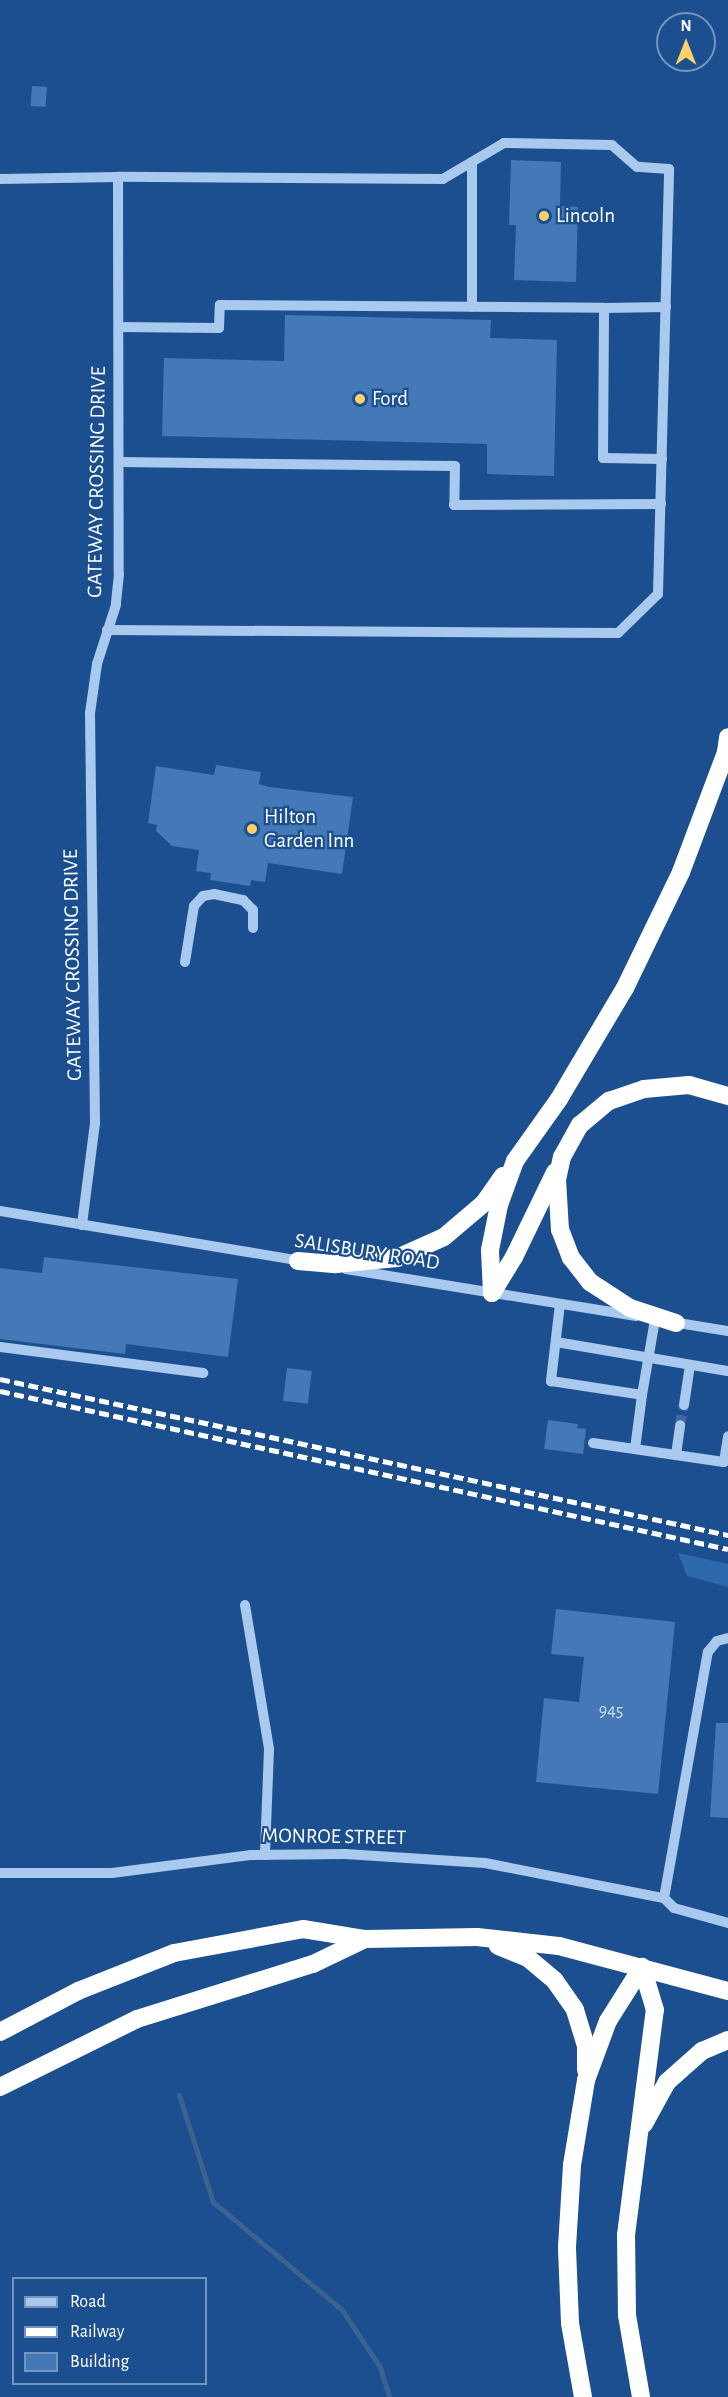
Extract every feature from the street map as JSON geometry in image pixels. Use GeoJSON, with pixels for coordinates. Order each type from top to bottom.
{"type":"FeatureCollection","features":[{"type":"Feature","properties":{"kind":"highway"},"geometry":{"type":"LineString","coordinates":[[298,1261],[336,1264],[398,1258],[444,1237],[484,1203],[559,1099],[625,988],[681,872],[726,752],[728,737]]}},
{"type":"Feature","properties":{"kind":"highway"},"geometry":{"type":"LineString","coordinates":[[492,1293],[514,1257],[580,1125],[609,1101],[644,1089],[689,1085],[728,1096]]}},
{"type":"Feature","properties":{"kind":"highway"},"geometry":{"type":"LineString","coordinates":[[562,1157],[557,1180],[560,1230],[571,1258],[590,1282],[630,1308],[676,1323]]}},
{"type":"Feature","properties":{"kind":"highway"},"geometry":{"type":"LineString","coordinates":[[492,1293],[490,1250],[499,1204],[516,1161]]}},
{"type":"Feature","properties":{"kind":"highway"},"geometry":{"type":"LineString","coordinates":[[0,2032],[78,1991],[174,1953],[303,1929],[365,1939],[477,1937],[559,1946],[728,1991]]}},
{"type":"Feature","properties":{"kind":"highway"},"geometry":{"type":"LineString","coordinates":[[477,1937],[528,1958],[555,1981],[575,2010],[586,2045],[586,2080],[572,2165],[567,2247],[570,2323],[583,2397]]}},
{"type":"Feature","properties":{"kind":"highway"},"geometry":{"type":"LineString","coordinates":[[0,2087],[137,2019],[313,1964],[365,1939]]}},
{"type":"Feature","properties":{"kind":"highway"},"geometry":{"type":"LineString","coordinates":[[586,2080],[608,2021],[642,1967]]}},
{"type":"Feature","properties":{"kind":"highway"},"geometry":{"type":"LineString","coordinates":[[641,2397],[627,2315],[626,2235],[655,2010],[642,1967]]}},
{"type":"Feature","properties":{"kind":"highway"},"geometry":{"type":"LineString","coordinates":[[636,2154],[646,2119],[667,2082],[702,2051],[728,2040]]}},
{"type":"Feature","properties":{"kind":"street"},"geometry":{"type":"LineString","coordinates":[[0,179],[118,177],[444,179],[504,143],[612,145],[637,167],[669,169],[658,594],[618,633],[107,630]]}},
{"type":"Feature","properties":{"kind":"street"},"geometry":{"type":"LineString","coordinates":[[472,162],[472,307]]}},
{"type":"Feature","properties":{"kind":"street","name":"GATEWAY CROSSING DRIVE"},"geometry":{"type":"LineString","coordinates":[[82,1225],[94,1123],[90,713],[97,664],[118,590],[118,177]]}},
{"type":"Feature","properties":{"kind":"street"},"geometry":{"type":"LineString","coordinates":[[118,327],[219,328],[220,305],[666,308]]}},
{"type":"Feature","properties":{"kind":"street"},"geometry":{"type":"LineString","coordinates":[[604,308],[603,458],[662,459]]}},
{"type":"Feature","properties":{"kind":"street"},"geometry":{"type":"LineString","coordinates":[[119,462],[455,466],[454,505],[661,504]]}},
{"type":"Feature","properties":{"kind":"street"},"geometry":{"type":"LineString","coordinates":[[186,962],[194,906],[203,896],[214,894],[243,900],[254,914],[253,928]]}},
{"type":"Feature","properties":{"kind":"street","name":"SALISBURY ROAD"},"geometry":{"type":"LineString","coordinates":[[0,1211],[728,1331]]}},
{"type":"Feature","properties":{"kind":"street"},"geometry":{"type":"LineString","coordinates":[[561,1304],[551,1381],[642,1395]]}},
{"type":"Feature","properties":{"kind":"street"},"geometry":{"type":"LineString","coordinates":[[634,1449],[655,1320]]}},
{"type":"Feature","properties":{"kind":"street"},"geometry":{"type":"LineString","coordinates":[[556,1342],[728,1371]]}},
{"type":"Feature","properties":{"kind":"street"},"geometry":{"type":"LineString","coordinates":[[0,1347],[203,1373]]}},
{"type":"Feature","properties":{"kind":"street"},"geometry":{"type":"LineString","coordinates":[[684,1405],[690,1365]]}},
{"type":"Feature","properties":{"kind":"street"},"geometry":{"type":"LineString","coordinates":[[676,1455],[680,1425]]}},
{"type":"Feature","properties":{"kind":"street"},"geometry":{"type":"LineString","coordinates":[[593,1443],[724,1462],[728,1436]]}},
{"type":"Feature","properties":{"kind":"street"},"geometry":{"type":"LineString","coordinates":[[245,1605],[269,1749],[265,1855]]}},
{"type":"Feature","properties":{"kind":"street"},"geometry":{"type":"LineString","coordinates":[[664,1898],[708,1652],[717,1641],[728,1638]]}},
{"type":"Feature","properties":{"kind":"street","name":"MONROE STREET"},"geometry":{"type":"LineString","coordinates":[[0,1873],[112,1873],[265,1855],[345,1854],[485,1863],[664,1898],[674,1908],[728,1923]]}},
{"type":"Feature","properties":{"kind":"shaded area"},"geometry":{"type":"Polygon","coordinates":[[[678,1553],[728,1564],[728,1587],[687,1576],[678,1553]]]}},
{"type":"Feature","properties":{"kind":"building"},"geometry":{"type":"Polygon","coordinates":[[[32,86],[47,87],[46,107],[31,106],[32,86]]]}},
{"type":"Feature","properties":{"kind":"building","name":"Lincoln"},"geometry":{"type":"Polygon","coordinates":[[[511,160],[561,162],[560,206],[578,207],[576,282],[514,280],[516,225],[509,225],[511,160]]]}},
{"type":"Feature","properties":{"kind":"building","name":"Ford"},"geometry":{"type":"Polygon","coordinates":[[[285,315],[491,320],[490,338],[557,340],[554,476],[487,474],[487,444],[162,436],[164,358],[284,361],[285,315]]]}},
{"type":"Feature","properties":{"kind":"building","name":"Hilton Garden Inn"},"geometry":{"type":"Polygon","coordinates":[[[216,765],[261,772],[259,784],[269,787],[353,797],[342,874],[268,863],[265,882],[251,880],[250,886],[210,880],[211,873],[196,871],[199,850],[172,846],[156,831],[157,825],[148,823],[156,766],[214,775],[216,765]]]}},
{"type":"Feature","properties":{"kind":"building"},"geometry":{"type":"Polygon","coordinates":[[[44,1257],[238,1279],[228,1357],[126,1344],[125,1354],[0,1339],[0,1268],[42,1273],[44,1257]]]}},
{"type":"Feature","properties":{"kind":"building"},"geometry":{"type":"Polygon","coordinates":[[[287,1368],[312,1371],[308,1404],[283,1401],[287,1368]]]}},
{"type":"Feature","properties":{"kind":"building"},"geometry":{"type":"Polygon","coordinates":[[[548,1420],[578,1424],[577,1428],[586,1429],[583,1454],[544,1449],[548,1420]]]}},
{"type":"Feature","properties":{"kind":"building"},"geometry":{"type":"Polygon","coordinates":[[[556,1609],[675,1622],[658,1794],[536,1782],[544,1698],[579,1702],[584,1657],[551,1654],[556,1609]]]}},
{"type":"Feature","properties":{"kind":"building"},"geometry":{"type":"Polygon","coordinates":[[[716,1723],[728,1723],[728,1818],[710,1817],[716,1723]]]}},
{"type":"Feature","properties":{"kind":"waterway"},"geometry":{"type":"LineString","coordinates":[[179,2095],[213,2202],[342,2310],[380,2367],[389,2397]]}},
{"type":"Feature","properties":{"kind":"tunnel"},"geometry":{"type":"LineString","coordinates":[[680,1425],[684,1405]]}},
{"type":"Feature","properties":{"kind":"railway"},"geometry":{"type":"LineString","coordinates":[[0,1379],[728,1535]]}},
{"type":"Feature","properties":{"kind":"railway"},"geometry":{"type":"LineString","coordinates":[[0,1391],[728,1549]]}},
{"type":"Feature","properties":{"kind":"place","name":"Lincoln"},"geometry":{"type":"Point","coordinates":[544,216]}},
{"type":"Feature","properties":{"kind":"place","name":"Ford"},"geometry":{"type":"Point","coordinates":[360,399]}},
{"type":"Feature","properties":{"kind":"place","name":"Hilton Garden Inn"},"geometry":{"type":"Point","coordinates":[252,829]}}]}
